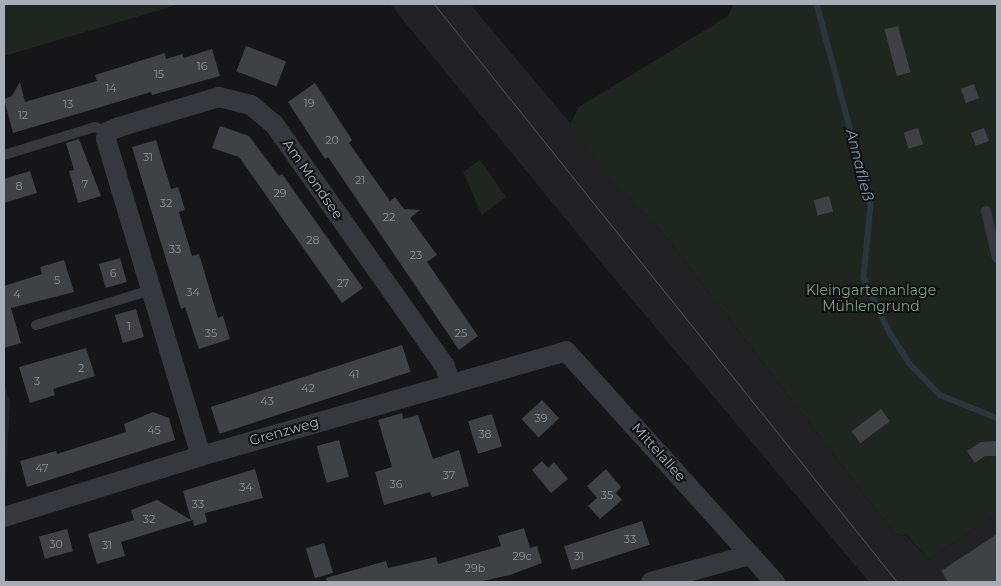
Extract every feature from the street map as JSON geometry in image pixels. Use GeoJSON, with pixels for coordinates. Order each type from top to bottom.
{"type":"FeatureCollection","features":[{"type":"Feature","properties":{"kind":"street","name":"Am Mondsee"},"geometry":{"type":"LineString","coordinates":[[107,132],[219,97],[234,99],[262,112],[274,124],[445,366],[450,383]]}},
{"type":"Feature","properties":{"kind":"street"},"geometry":{"type":"LineString","coordinates":[[107,132],[106,139],[201,456]]}},
{"type":"Feature","properties":{"kind":"street","name":"Grenzweg"},"geometry":{"type":"LineString","coordinates":[[4,517],[201,456],[566,351]]}},
{"type":"Feature","properties":{"kind":"street","name":"Mittelallee"},"geometry":{"type":"LineString","coordinates":[[566,351],[775,582]]}},
{"type":"Feature","properties":{"kind":"street"},"geometry":{"type":"LineString","coordinates":[[651,582],[750,555]]}},
{"type":"Feature","properties":{"kind":"lane","name":"Am Mondsee"},"geometry":{"type":"LineString","coordinates":[[4,155],[95,127],[107,132]]}},
{"type":"Feature","properties":{"kind":"lane"},"geometry":{"type":"LineString","coordinates":[[986,211],[997,258]]}},
{"type":"Feature","properties":{"kind":"lane"},"geometry":{"type":"LineString","coordinates":[[36,325],[151,290]]}},
{"type":"Feature","properties":{"kind":"shaded area"},"geometry":{"type":"Polygon","coordinates":[[[390,4],[470,4],[570,123],[610,177],[660,229],[895,534],[907,536],[928,559],[997,514],[997,582],[869,582],[604,266],[390,4]]]}},
{"type":"Feature","properties":{"kind":"shaded area"},"geometry":{"type":"Polygon","coordinates":[[[4,382],[10,402],[4,510],[4,382]]]}},
{"type":"Feature","properties":{"kind":"green space"},"geometry":{"type":"Polygon","coordinates":[[[4,4],[180,4],[4,56],[4,4]]]}},
{"type":"Feature","properties":{"kind":"green space","name":"Kleingartenanlage Mühlengrund"},"geometry":{"type":"Polygon","coordinates":[[[734,4],[997,4],[997,514],[928,559],[908,536],[895,534],[660,229],[610,178],[570,124],[579,107],[728,16],[734,4]]]}},
{"type":"Feature","properties":{"kind":"green space"},"geometry":{"type":"Polygon","coordinates":[[[480,160],[506,197],[482,215],[463,172],[480,160]]]}},
{"type":"Feature","properties":{"kind":"building"},"geometry":{"type":"Polygon","coordinates":[[[898,26],[910,72],[897,76],[884,30],[898,26]]]}},
{"type":"Feature","properties":{"kind":"building"},"geometry":{"type":"Polygon","coordinates":[[[246,46],[286,61],[276,87],[236,71],[246,46]]]}},
{"type":"Feature","properties":{"kind":"building"},"geometry":{"type":"Polygon","coordinates":[[[212,49],[220,76],[152,95],[151,92],[13,133],[4,99],[12,96],[20,82],[25,102],[97,81],[95,75],[165,53],[166,59],[182,54],[184,58],[212,49]]]}},
{"type":"Feature","properties":{"kind":"building"},"geometry":{"type":"Polygon","coordinates":[[[315,83],[352,140],[349,143],[390,201],[395,197],[404,209],[420,210],[410,218],[437,255],[427,262],[478,336],[459,350],[328,157],[325,159],[288,102],[315,83]]]}},
{"type":"Feature","properties":{"kind":"building"},"geometry":{"type":"Polygon","coordinates":[[[974,84],[979,98],[966,103],[961,89],[974,84]]]}},
{"type":"Feature","properties":{"kind":"building"},"geometry":{"type":"Polygon","coordinates":[[[220,126],[249,136],[279,176],[282,174],[363,288],[342,303],[239,157],[212,148],[220,126]]]}},
{"type":"Feature","properties":{"kind":"building"},"geometry":{"type":"Polygon","coordinates":[[[918,128],[923,144],[909,149],[904,132],[918,128]]]}},
{"type":"Feature","properties":{"kind":"building"},"geometry":{"type":"Polygon","coordinates":[[[984,128],[989,141],[976,146],[971,133],[984,128]]]}},
{"type":"Feature","properties":{"kind":"building"},"geometry":{"type":"Polygon","coordinates":[[[79,139],[101,196],[78,203],[69,171],[74,170],[66,143],[79,139]]]}},
{"type":"Feature","properties":{"kind":"building"},"geometry":{"type":"Polygon","coordinates":[[[156,140],[171,189],[178,187],[185,210],[179,212],[192,256],[199,254],[218,318],[223,316],[230,339],[199,349],[185,307],[181,309],[132,147],[156,140]]]}},
{"type":"Feature","properties":{"kind":"building"},"geometry":{"type":"Polygon","coordinates":[[[30,171],[37,193],[4,203],[4,179],[30,171]]]}},
{"type":"Feature","properties":{"kind":"building"},"geometry":{"type":"Polygon","coordinates":[[[829,196],[833,211],[818,216],[814,200],[829,196]]]}},
{"type":"Feature","properties":{"kind":"building"},"geometry":{"type":"Polygon","coordinates":[[[120,258],[127,282],[106,288],[99,264],[120,258]]]}},
{"type":"Feature","properties":{"kind":"building"},"geometry":{"type":"Polygon","coordinates":[[[64,260],[74,292],[11,308],[21,343],[4,348],[4,286],[42,274],[40,267],[64,260]]]}},
{"type":"Feature","properties":{"kind":"building"},"geometry":{"type":"Polygon","coordinates":[[[136,309],[144,337],[123,343],[115,315],[136,309]]]}},
{"type":"Feature","properties":{"kind":"building"},"geometry":{"type":"Polygon","coordinates":[[[402,345],[411,372],[219,434],[211,407],[402,345]]]}},
{"type":"Feature","properties":{"kind":"building"},"geometry":{"type":"Polygon","coordinates":[[[86,348],[95,376],[53,389],[55,395],[30,403],[19,367],[86,348]]]}},
{"type":"Feature","properties":{"kind":"building"},"geometry":{"type":"Polygon","coordinates":[[[542,400],[559,418],[539,437],[522,419],[542,400]]]}},
{"type":"Feature","properties":{"kind":"building"},"geometry":{"type":"Polygon","coordinates":[[[881,409],[890,421],[860,443],[851,431],[881,409]]]}},
{"type":"Feature","properties":{"kind":"building"},"geometry":{"type":"Polygon","coordinates":[[[153,412],[169,418],[175,440],[27,487],[20,461],[56,451],[57,454],[126,432],[124,424],[153,412]]]}},
{"type":"Feature","properties":{"kind":"building"},"geometry":{"type":"Polygon","coordinates":[[[402,413],[403,419],[418,415],[433,459],[459,450],[469,486],[432,497],[430,492],[384,505],[375,472],[392,467],[378,420],[402,413]]]}},
{"type":"Feature","properties":{"kind":"building"},"geometry":{"type":"Polygon","coordinates":[[[492,414],[502,447],[478,454],[468,421],[492,414]]]}},
{"type":"Feature","properties":{"kind":"building"},"geometry":{"type":"Polygon","coordinates":[[[339,440],[349,477],[327,483],[317,446],[339,440]]]}},
{"type":"Feature","properties":{"kind":"building"},"geometry":{"type":"Polygon","coordinates":[[[997,441],[997,456],[985,456],[975,463],[967,451],[981,442],[997,441]]]}},
{"type":"Feature","properties":{"kind":"building"},"geometry":{"type":"Polygon","coordinates":[[[542,461],[548,468],[554,462],[568,479],[551,493],[532,470],[542,461]]]}},
{"type":"Feature","properties":{"kind":"building"},"geometry":{"type":"Polygon","coordinates":[[[255,469],[263,498],[205,513],[207,522],[194,526],[193,520],[121,542],[125,556],[97,564],[88,534],[134,520],[131,510],[157,500],[191,520],[183,491],[255,469]]]}},
{"type":"Feature","properties":{"kind":"building"},"geometry":{"type":"Polygon","coordinates":[[[606,469],[621,487],[616,493],[622,500],[600,519],[588,506],[597,498],[587,486],[606,469]]]}},
{"type":"Feature","properties":{"kind":"building"},"geometry":{"type":"Polygon","coordinates":[[[642,521],[650,545],[572,570],[564,546],[642,521]]]}},
{"type":"Feature","properties":{"kind":"building"},"geometry":{"type":"Polygon","coordinates":[[[524,528],[530,548],[537,546],[542,563],[510,575],[478,582],[327,582],[326,578],[386,561],[388,568],[436,557],[438,564],[501,546],[498,536],[524,528]]]}},
{"type":"Feature","properties":{"kind":"building"},"geometry":{"type":"Polygon","coordinates":[[[67,529],[73,551],[45,559],[39,537],[67,529]]]}},
{"type":"Feature","properties":{"kind":"building"},"geometry":{"type":"Polygon","coordinates":[[[997,534],[997,582],[948,582],[941,571],[997,534]]]}},
{"type":"Feature","properties":{"kind":"building"},"geometry":{"type":"Polygon","coordinates":[[[324,543],[333,573],[315,578],[306,549],[324,543]]]}},
{"type":"Feature","properties":{"kind":"waterway","name":"Annafließ"},"geometry":{"type":"LineString","coordinates":[[817,4],[871,205],[864,278],[890,333],[910,364],[940,395],[997,418]]}},
{"type":"Feature","properties":{"kind":"tram line"},"geometry":{"type":"LineString","coordinates":[[434,4],[897,582]]}}]}
